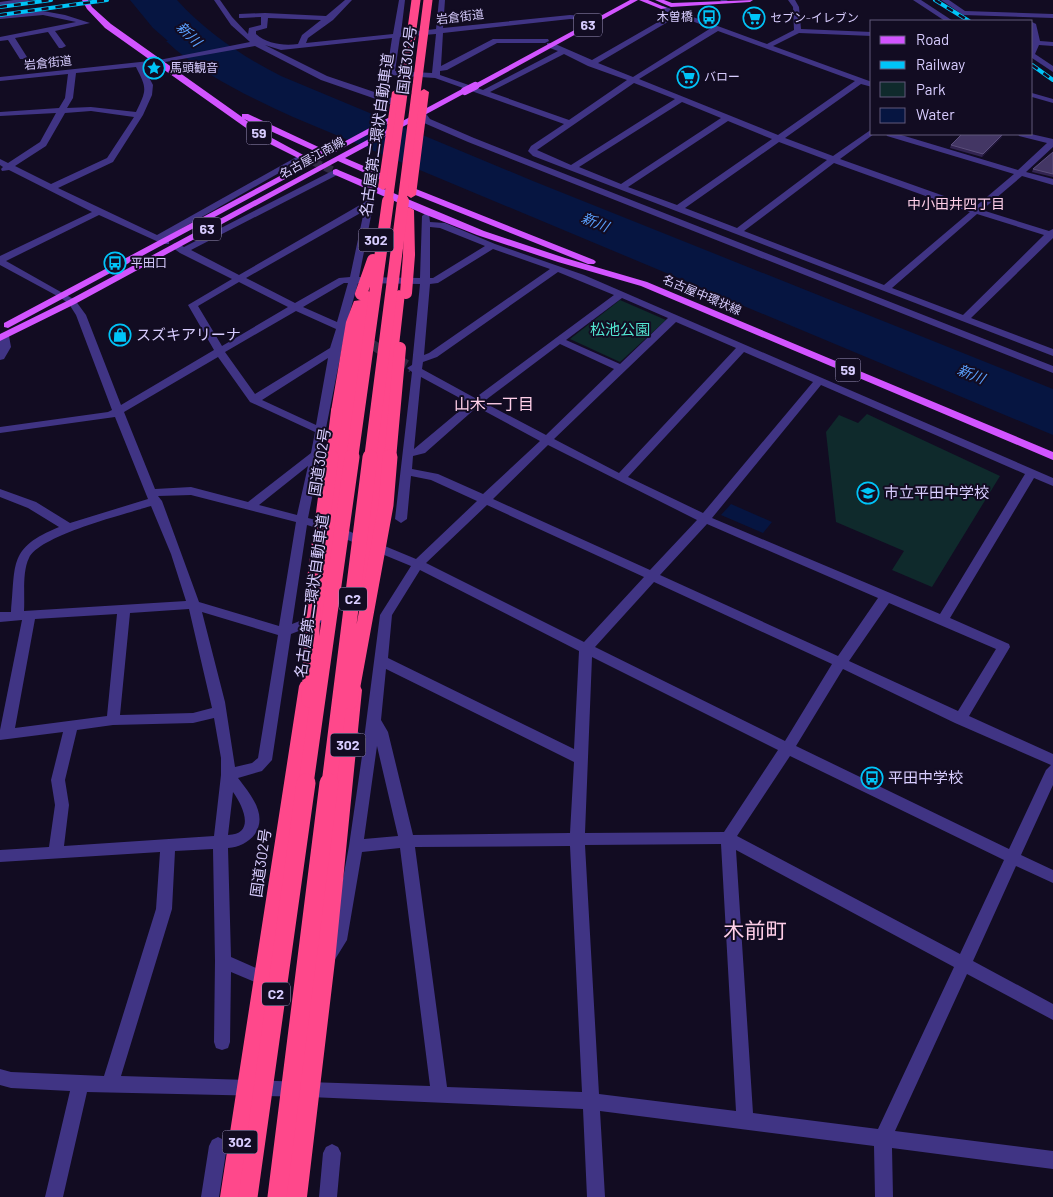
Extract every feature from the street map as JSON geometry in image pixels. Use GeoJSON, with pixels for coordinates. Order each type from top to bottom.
{"type":"FeatureCollection","features":[{"type":"Feature","properties":{"kind":"highway","name":"国道302号"},"geometry":{"type":"LineString","coordinates":[[232,1197],[364,294],[373,260],[387,128],[396,104],[410,0]]}},
{"type":"Feature","properties":{"kind":"highway","name":"名古屋第二環状自動車道"},"geometry":{"type":"LineString","coordinates":[[248,1197],[416,0]]}},
{"type":"Feature","properties":{"kind":"highway","name":"C2"},"geometry":{"type":"LineString","coordinates":[[277,1197],[428,0]]}},
{"type":"Feature","properties":{"kind":"highway","name":"国道302号"},"geometry":{"type":"LineString","coordinates":[[296,1197],[325,961],[369,544],[402,293],[411,190],[434,0]]}},
{"type":"Feature","properties":{"kind":"highway"},"geometry":{"type":"LineString","coordinates":[[322,851],[386,505],[400,348],[402,293]]}},
{"type":"Feature","properties":{"kind":"highway"},"geometry":{"type":"LineString","coordinates":[[304,792],[314,583],[337,411],[352,322],[364,294]]}},
{"type":"Feature","properties":{"kind":"main road","name":"59"},"geometry":{"type":"LineString","coordinates":[[85,0],[89,8],[108,26],[269,140],[303,157]]}},
{"type":"Feature","properties":{"kind":"main road","name":"名古屋江南線"},"geometry":{"type":"LineString","coordinates":[[68,299],[162,240],[387,128],[456,87],[474,86],[588,18],[623,0]]}},
{"type":"Feature","properties":{"kind":"main road","name":"名古屋江南線"},"geometry":{"type":"LineString","coordinates":[[421,108],[635,0]]}},
{"type":"Feature","properties":{"kind":"main road"},"geometry":{"type":"LineString","coordinates":[[642,0],[663,8]]}},
{"type":"Feature","properties":{"kind":"main road"},"geometry":{"type":"LineString","coordinates":[[658,0],[671,5],[724,0],[750,0]]}},
{"type":"Feature","properties":{"kind":"main road"},"geometry":{"type":"LineString","coordinates":[[218,103],[335,155],[381,181]]}},
{"type":"Feature","properties":{"kind":"main road","name":"名古屋江南線"},"geometry":{"type":"LineString","coordinates":[[1,334],[68,299],[180,249],[335,155]]}},
{"type":"Feature","properties":{"kind":"main road","name":"名古屋中環状線"},"geometry":{"type":"LineString","coordinates":[[336,172],[381,181],[449,224],[553,258],[644,284],[1053,456]]}},
{"type":"Feature","properties":{"kind":"main road"},"geometry":{"type":"LineString","coordinates":[[411,190],[644,284]]}},
{"type":"Feature","properties":{"kind":"street"},"geometry":{"type":"LineString","coordinates":[[2,3],[30,0]]}},
{"type":"Feature","properties":{"kind":"street"},"geometry":{"type":"LineString","coordinates":[[217,0],[226,15],[252,41],[324,78],[396,104]]}},
{"type":"Feature","properties":{"kind":"street"},"geometry":{"type":"LineString","coordinates":[[301,46],[305,37],[350,0]]}},
{"type":"Feature","properties":{"kind":"street"},"geometry":{"type":"LineString","coordinates":[[402,0],[391,71],[393,73],[437,72],[483,93],[569,123]]}},
{"type":"Feature","properties":{"kind":"street"},"geometry":{"type":"LineString","coordinates":[[437,72],[442,0]]}},
{"type":"Feature","properties":{"kind":"street"},"geometry":{"type":"LineString","coordinates":[[791,0],[796,7],[798,32]]}},
{"type":"Feature","properties":{"kind":"street"},"geometry":{"type":"LineString","coordinates":[[916,0],[947,20]]}},
{"type":"Feature","properties":{"kind":"street"},"geometry":{"type":"LineString","coordinates":[[944,0],[963,12],[1031,20],[1053,16]]}},
{"type":"Feature","properties":{"kind":"street"},"geometry":{"type":"LineString","coordinates":[[671,5],[870,84]]}},
{"type":"Feature","properties":{"kind":"street"},"geometry":{"type":"LineString","coordinates":[[663,8],[870,79]]}},
{"type":"Feature","properties":{"kind":"street"},"geometry":{"type":"LineString","coordinates":[[0,16],[35,12],[59,14],[86,23],[0,39]]}},
{"type":"Feature","properties":{"kind":"street"},"geometry":{"type":"LineString","coordinates":[[591,64],[678,13]]}},
{"type":"Feature","properties":{"kind":"street"},"geometry":{"type":"LineString","coordinates":[[252,41],[252,30],[264,26],[265,15]]}},
{"type":"Feature","properties":{"kind":"street"},"geometry":{"type":"LineString","coordinates":[[242,16],[265,15],[330,18]]}},
{"type":"Feature","properties":{"kind":"street","name":"岩倉街道"},"geometry":{"type":"LineString","coordinates":[[0,79],[159,62],[252,41],[270,43],[281,48],[570,17],[588,18]]}},
{"type":"Feature","properties":{"kind":"street"},"geometry":{"type":"LineString","coordinates":[[717,28],[631,81],[569,123],[532,151],[737,232],[1052,352]]}},
{"type":"Feature","properties":{"kind":"street"},"geometry":{"type":"LineString","coordinates":[[50,30],[62,46]]}},
{"type":"Feature","properties":{"kind":"street"},"geometry":{"type":"LineString","coordinates":[[771,45],[798,32],[870,34]]}},
{"type":"Feature","properties":{"kind":"street"},"geometry":{"type":"LineString","coordinates":[[850,34],[870,40]]}},
{"type":"Feature","properties":{"kind":"street"},"geometry":{"type":"LineString","coordinates":[[10,37],[23,57]]}},
{"type":"Feature","properties":{"kind":"street"},"geometry":{"type":"LineString","coordinates":[[437,72],[496,41],[548,43],[631,81],[860,170],[974,211],[1052,234],[968,320],[966,325],[1053,365]]}},
{"type":"Feature","properties":{"kind":"street"},"geometry":{"type":"LineString","coordinates":[[1034,42],[1053,44]]}},
{"type":"Feature","properties":{"kind":"street"},"geometry":{"type":"LineString","coordinates":[[483,93],[563,51]]}},
{"type":"Feature","properties":{"kind":"street"},"geometry":{"type":"LineString","coordinates":[[1033,55],[1053,70]]}},
{"type":"Feature","properties":{"kind":"street"},"geometry":{"type":"LineString","coordinates":[[52,187],[110,160],[148,95],[149,85],[138,64]]}},
{"type":"Feature","properties":{"kind":"street"},"geometry":{"type":"LineString","coordinates":[[0,171],[43,144],[69,98],[72,71]]}},
{"type":"Feature","properties":{"kind":"street"},"geometry":{"type":"LineString","coordinates":[[678,209],[860,81]]}},
{"type":"Feature","properties":{"kind":"street"},"geometry":{"type":"LineString","coordinates":[[1033,95],[1053,101]]}},
{"type":"Feature","properties":{"kind":"street"},"geometry":{"type":"LineString","coordinates":[[572,168],[681,99]]}},
{"type":"Feature","properties":{"kind":"street"},"geometry":{"type":"LineString","coordinates":[[421,108],[427,121],[462,136],[1053,370]]}},
{"type":"Feature","properties":{"kind":"street"},"geometry":{"type":"LineString","coordinates":[[1,116],[91,109],[138,115]]}},
{"type":"Feature","properties":{"kind":"street"},"geometry":{"type":"LineString","coordinates":[[622,187],[728,118]]}},
{"type":"Feature","properties":{"kind":"street"},"geometry":{"type":"LineString","coordinates":[[1033,131],[1053,137]]}},
{"type":"Feature","properties":{"kind":"street"},"geometry":{"type":"LineString","coordinates":[[737,232],[870,132]]}},
{"type":"Feature","properties":{"kind":"street"},"geometry":{"type":"LineString","coordinates":[[893,135],[1019,174],[1053,182]]}},
{"type":"Feature","properties":{"kind":"street"},"geometry":{"type":"LineString","coordinates":[[1026,135],[1053,142]]}},
{"type":"Feature","properties":{"kind":"street"},"geometry":{"type":"LineString","coordinates":[[886,288],[1019,174],[1053,142]]}},
{"type":"Feature","properties":{"kind":"street"},"geometry":{"type":"LineString","coordinates":[[0,162],[99,212],[162,240],[303,157]]}},
{"type":"Feature","properties":{"kind":"street"},"geometry":{"type":"LineString","coordinates":[[180,249],[336,172]]}},
{"type":"Feature","properties":{"kind":"street"},"geometry":{"type":"LineString","coordinates":[[228,776],[257,767],[265,760],[302,520],[321,431],[335,349],[343,328],[369,204],[381,181]]}},
{"type":"Feature","properties":{"kind":"street"},"geometry":{"type":"LineString","coordinates":[[321,431],[254,400],[220,352],[193,305],[369,204]]}},
{"type":"Feature","properties":{"kind":"street"},"geometry":{"type":"LineString","coordinates":[[401,519],[425,281],[426,211]]}},
{"type":"Feature","properties":{"kind":"street"},"geometry":{"type":"LineString","coordinates":[[0,260],[99,212]]}},
{"type":"Feature","properties":{"kind":"street"},"geometry":{"type":"LineString","coordinates":[[427,224],[449,224],[492,246],[621,294],[1053,482]]}},
{"type":"Feature","properties":{"kind":"street"},"geometry":{"type":"LineString","coordinates":[[0,430],[111,415],[342,280],[435,281],[492,246]]}},
{"type":"Feature","properties":{"kind":"street"},"geometry":{"type":"LineString","coordinates":[[180,249],[343,328]]}},
{"type":"Feature","properties":{"kind":"street"},"geometry":{"type":"LineString","coordinates":[[0,260],[68,299],[80,315],[177,554],[194,605],[218,702],[228,758],[228,776],[220,844],[223,961],[222,1042]]}},
{"type":"Feature","properties":{"kind":"street"},"geometry":{"type":"LineString","coordinates":[[416,366],[557,269]]}},
{"type":"Feature","properties":{"kind":"street"},"geometry":{"type":"LineString","coordinates":[[409,454],[421,451],[477,401],[621,294]]}},
{"type":"Feature","properties":{"kind":"street"},"geometry":{"type":"LineString","coordinates":[[325,961],[339,940],[356,846],[374,720],[386,615],[418,564],[675,317]]}},
{"type":"Feature","properties":{"kind":"street"},"geometry":{"type":"LineString","coordinates":[[0,357],[6,346],[1,334]]}},
{"type":"Feature","properties":{"kind":"street"},"geometry":{"type":"LineString","coordinates":[[558,340],[622,369]]}},
{"type":"Feature","properties":{"kind":"street"},"geometry":{"type":"LineString","coordinates":[[621,478],[742,348]]}},
{"type":"Feature","properties":{"kind":"street"},"geometry":{"type":"LineString","coordinates":[[254,400],[335,349]]}},
{"type":"Feature","properties":{"kind":"street"},"geometry":{"type":"LineString","coordinates":[[419,349],[427,352],[438,352]]}},
{"type":"Feature","properties":{"kind":"street"},"geometry":{"type":"LineString","coordinates":[[416,366],[547,440],[705,519],[886,597],[943,619],[1004,647],[960,718]]}},
{"type":"Feature","properties":{"kind":"street"},"geometry":{"type":"LineString","coordinates":[[596,1197],[576,838],[586,648],[705,519],[820,380]]}},
{"type":"Feature","properties":{"kind":"street"},"geometry":{"type":"LineString","coordinates":[[315,461],[335,497]]}},
{"type":"Feature","properties":{"kind":"street"},"geometry":{"type":"LineString","coordinates":[[250,506],[315,461]]}},
{"type":"Feature","properties":{"kind":"street"},"geometry":{"type":"LineString","coordinates":[[407,472],[434,477],[486,500],[1053,760]]}},
{"type":"Feature","properties":{"kind":"street"},"geometry":{"type":"LineString","coordinates":[[943,619],[1031,473]]}},
{"type":"Feature","properties":{"kind":"street"},"geometry":{"type":"LineString","coordinates":[[219,712],[193,718],[113,720],[4,734],[24,615],[23,557],[30,546],[69,528],[154,497],[191,491],[330,528],[418,564],[1053,877]]}},
{"type":"Feature","properties":{"kind":"street"},"geometry":{"type":"LineString","coordinates":[[0,493],[32,505],[69,528]]}},
{"type":"Feature","properties":{"kind":"street"},"geometry":{"type":"LineString","coordinates":[[745,1120],[728,838],[840,663],[886,597]]}},
{"type":"Feature","properties":{"kind":"street"},"geometry":{"type":"LineString","coordinates":[[0,617],[194,605],[284,632],[318,619]]}},
{"type":"Feature","properties":{"kind":"street"},"geometry":{"type":"LineString","coordinates":[[113,720],[124,609]]}},
{"type":"Feature","properties":{"kind":"street"},"geometry":{"type":"LineString","coordinates":[[380,660],[581,759]]}},
{"type":"Feature","properties":{"kind":"street"},"geometry":{"type":"LineString","coordinates":[[374,720],[381,732],[407,841],[440,1094]]}},
{"type":"Feature","properties":{"kind":"street"},"geometry":{"type":"LineString","coordinates":[[56,853],[62,805],[58,780],[71,726]]}},
{"type":"Feature","properties":{"kind":"street"},"geometry":{"type":"LineString","coordinates":[[349,731],[369,754]]}},
{"type":"Feature","properties":{"kind":"street"},"geometry":{"type":"LineString","coordinates":[[884,1197],[883,1137],[1053,770]]}},
{"type":"Feature","properties":{"kind":"street"},"geometry":{"type":"LineString","coordinates":[[0,858],[230,843],[246,836],[254,819],[253,810],[228,776]]}},
{"type":"Feature","properties":{"kind":"street"},"geometry":{"type":"LineString","coordinates":[[356,846],[407,841],[728,838],[1053,1012]]}},
{"type":"Feature","properties":{"kind":"street"},"geometry":{"type":"LineString","coordinates":[[110,1084],[164,909],[168,847]]}},
{"type":"Feature","properties":{"kind":"street"},"geometry":{"type":"LineString","coordinates":[[223,961],[264,979]]}},
{"type":"Feature","properties":{"kind":"street"},"geometry":{"type":"LineString","coordinates":[[0,1077],[11,1080],[80,1083],[310,1089],[591,1101],[1053,1160]]}},
{"type":"Feature","properties":{"kind":"street"},"geometry":{"type":"LineString","coordinates":[[54,1197],[80,1083]]}},
{"type":"Feature","properties":{"kind":"street"},"geometry":{"type":"LineString","coordinates":[[210,1197],[218,1146]]}},
{"type":"Feature","properties":{"kind":"street"},"geometry":{"type":"LineString","coordinates":[[328,1197],[332,1153]]}},
{"type":"Feature","properties":{"kind":"green space","name":"松池公園"},"geometry":{"type":"Polygon","coordinates":[[[620,300],[666,320],[620,362],[570,339],[620,300]]]}},
{"type":"Feature","properties":{"kind":"green space"},"geometry":{"type":"Polygon","coordinates":[[[867,414],[1000,476],[932,587],[892,570],[904,551],[836,522],[826,432],[839,415],[858,423],[867,414]]]}},
{"type":"Feature","properties":{"kind":"water","name":"新川"},"geometry":{"type":"Polygon","coordinates":[[[130,0],[177,0],[200,23],[226,43],[281,76],[533,181],[1053,389],[1053,435],[727,299],[724,300],[715,296],[697,298],[697,296],[706,293],[707,290],[276,109],[226,84],[180,53],[153,28],[130,0]]]}},
{"type":"Feature","properties":{"kind":"water"},"geometry":{"type":"Polygon","coordinates":[[[731,504],[772,522],[763,533],[721,515],[731,504]]]}},
{"type":"Feature","properties":{"kind":"building"},"geometry":{"type":"Polygon","coordinates":[[[961,135],[1002,135],[983,154],[951,145],[961,135]]]}},
{"type":"Feature","properties":{"kind":"building"},"geometry":{"type":"Polygon","coordinates":[[[1053,152],[1053,174],[1033,169],[1053,152]]]}},
{"type":"Feature","properties":{"kind":"tunnel"},"geometry":{"type":"LineString","coordinates":[[303,157],[336,172]]}},
{"type":"Feature","properties":{"kind":"tunnel"},"geometry":{"type":"LineString","coordinates":[[359,337],[412,368]]}},
{"type":"Feature","properties":{"kind":"railway"},"geometry":{"type":"LineString","coordinates":[[0,7],[51,0]]}},
{"type":"Feature","properties":{"kind":"railway"},"geometry":{"type":"LineString","coordinates":[[0,15],[107,0]]}},
{"type":"Feature","properties":{"kind":"railway"},"geometry":{"type":"LineString","coordinates":[[935,0],[967,20]]}},
{"type":"Feature","properties":{"kind":"railway"},"geometry":{"type":"LineString","coordinates":[[1033,66],[1053,80]]}},
{"type":"Feature","properties":{"kind":"place","name":"木曽橋"},"geometry":{"type":"Point","coordinates":[709,17]}},
{"type":"Feature","properties":{"kind":"place","name":"セブン-イレブン"},"geometry":{"type":"Point","coordinates":[754,18]}},
{"type":"Feature","properties":{"kind":"place","name":"馬頭観音"},"geometry":{"type":"Point","coordinates":[154,68]}},
{"type":"Feature","properties":{"kind":"place","name":"バロー"},"geometry":{"type":"Point","coordinates":[688,77]}},
{"type":"Feature","properties":{"kind":"place","name":"平田口"},"geometry":{"type":"Point","coordinates":[115,263]}},
{"type":"Feature","properties":{"kind":"place","name":"スズキアリーナ"},"geometry":{"type":"Point","coordinates":[120,335]}},
{"type":"Feature","properties":{"kind":"place","name":"市立平田中学校"},"geometry":{"type":"Point","coordinates":[868,493]}},
{"type":"Feature","properties":{"kind":"place","name":"平田中学校"},"geometry":{"type":"Point","coordinates":[872,778]}},
{"type":"Feature","properties":{"kind":"district","name":"中小田井四丁目"},"geometry":{"type":"Point","coordinates":[956,204]}},
{"type":"Feature","properties":{"kind":"district","name":"山木一丁目"},"geometry":{"type":"Point","coordinates":[494,404]}},
{"type":"Feature","properties":{"kind":"district","name":"木前町"},"geometry":{"type":"Point","coordinates":[755,931]}}]}
